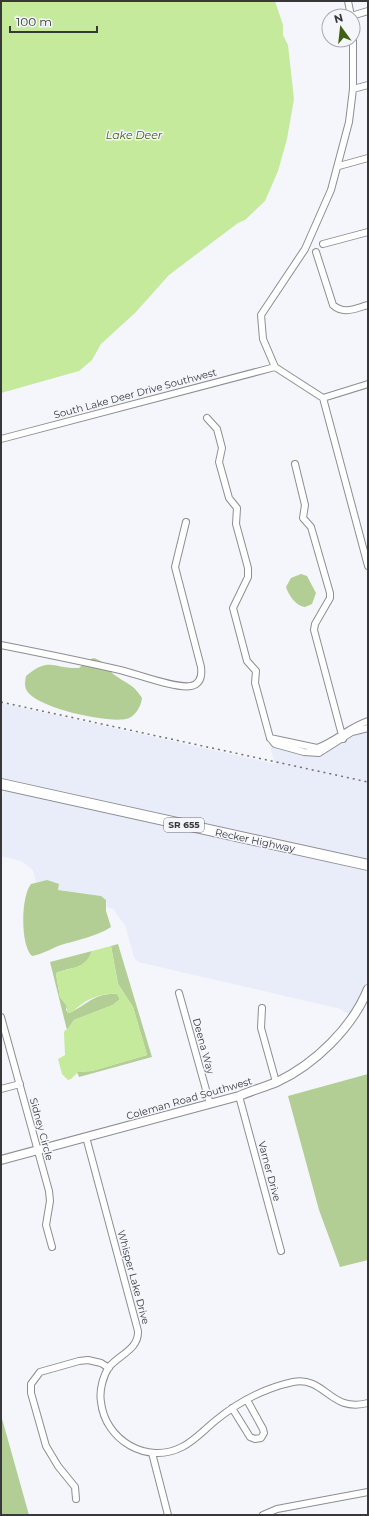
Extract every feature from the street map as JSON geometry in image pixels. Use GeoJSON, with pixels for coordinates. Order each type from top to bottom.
{"type":"FeatureCollection","features":[{"type":"Feature","properties":{"kind":"main road","name":"Recker Highway"},"geometry":{"type":"LineString","coordinates":[[1,786],[368,865]]}},
{"type":"Feature","properties":{"kind":"street"},"geometry":{"type":"LineString","coordinates":[[352,48],[353,89],[349,122],[339,166],[328,199],[305,249],[261,315],[264,339],[274,367],[323,398],[368,566]]}},
{"type":"Feature","properties":{"kind":"street"},"geometry":{"type":"LineString","coordinates":[[353,89],[368,84]]}},
{"type":"Feature","properties":{"kind":"street"},"geometry":{"type":"LineString","coordinates":[[339,166],[368,158]]}},
{"type":"Feature","properties":{"kind":"street"},"geometry":{"type":"LineString","coordinates":[[316,252],[323,244],[368,232]]}},
{"type":"Feature","properties":{"kind":"street"},"geometry":{"type":"LineString","coordinates":[[312,236],[323,244]]}},
{"type":"Feature","properties":{"kind":"street"},"geometry":{"type":"LineString","coordinates":[[305,249],[311,252],[316,252]]}},
{"type":"Feature","properties":{"kind":"street"},"geometry":{"type":"LineString","coordinates":[[316,252],[333,305],[338,310],[343,311],[368,305]]}},
{"type":"Feature","properties":{"kind":"street","name":"South Lake Deer Drive Southwest"},"geometry":{"type":"LineString","coordinates":[[1,439],[274,367]]}},
{"type":"Feature","properties":{"kind":"street"},"geometry":{"type":"LineString","coordinates":[[323,398],[368,384]]}},
{"type":"Feature","properties":{"kind":"street"},"geometry":{"type":"LineString","coordinates":[[207,418],[217,429],[222,448],[219,462],[229,498],[237,508],[236,524],[248,568],[248,577],[233,608],[247,661],[256,671],[254,683],[270,738],[317,748],[368,721]]}},
{"type":"Feature","properties":{"kind":"street"},"geometry":{"type":"LineString","coordinates":[[295,464],[305,505],[303,518],[311,527],[330,593],[330,598],[315,624],[314,630],[342,736]]}},
{"type":"Feature","properties":{"kind":"street"},"geometry":{"type":"LineString","coordinates":[[1,645],[119,670],[180,686],[192,686],[198,682],[202,676],[201,667],[175,567],[186,522]]}},
{"type":"Feature","properties":{"kind":"street"},"geometry":{"type":"LineString","coordinates":[[342,736],[368,728]]}},
{"type":"Feature","properties":{"kind":"street","name":"Coleman Road Southwest"},"geometry":{"type":"LineString","coordinates":[[1,1160],[239,1096],[276,1082],[305,1065],[334,1039],[352,1017],[368,989]]}},
{"type":"Feature","properties":{"kind":"street","name":"Deena Way"},"geometry":{"type":"LineString","coordinates":[[179,993],[210,1104]]}},
{"type":"Feature","properties":{"kind":"street"},"geometry":{"type":"LineString","coordinates":[[262,1008],[261,1028],[276,1082]]}},
{"type":"Feature","properties":{"kind":"street","name":"Sidney Circle"},"geometry":{"type":"LineString","coordinates":[[1,1017],[50,1196],[46,1225],[52,1247]]}},
{"type":"Feature","properties":{"kind":"street"},"geometry":{"type":"LineString","coordinates":[[1,1089],[20,1084]]}},
{"type":"Feature","properties":{"kind":"street","name":"Varner Drive"},"geometry":{"type":"LineString","coordinates":[[239,1096],[281,1251]]}},
{"type":"Feature","properties":{"kind":"street","name":"Whisper Lake Drive"},"geometry":{"type":"LineString","coordinates":[[86,1137],[138,1331],[138,1337],[135,1344],[109,1368],[100,1394],[103,1412],[108,1425],[124,1444],[152,1453],[173,1451],[181,1447],[232,1408],[278,1387],[300,1382],[315,1384],[344,1404],[358,1405],[368,1403]]}},
{"type":"Feature","properties":{"kind":"street"},"geometry":{"type":"LineString","coordinates":[[76,1499],[75,1487],[58,1466],[46,1446],[31,1394],[31,1384],[40,1372],[79,1361],[94,1362],[109,1368]]}},
{"type":"Feature","properties":{"kind":"street"},"geometry":{"type":"LineString","coordinates":[[232,1408],[250,1437],[255,1439],[261,1438],[264,1433],[263,1430],[247,1400]]}},
{"type":"Feature","properties":{"kind":"street"},"geometry":{"type":"LineString","coordinates":[[152,1453],[168,1515]]}},
{"type":"Feature","properties":{"kind":"street"},"geometry":{"type":"LineString","coordinates":[[263,1515],[277,1509],[368,1492]]}},
{"type":"Feature","properties":{"kind":"shaded area"},"geometry":{"type":"Polygon","coordinates":[[[301,574],[307,576],[316,593],[312,604],[305,607],[299,605],[293,600],[286,587],[291,578],[301,574]]]}},
{"type":"Feature","properties":{"kind":"shaded area"},"geometry":{"type":"Polygon","coordinates":[[[94,658],[102,662],[116,676],[133,687],[142,698],[139,708],[135,714],[129,718],[117,720],[104,719],[73,713],[44,703],[33,697],[26,689],[26,676],[41,666],[52,665],[79,668],[88,660],[94,658]]]}},
{"type":"Feature","properties":{"kind":"shaded area"},"geometry":{"type":"Polygon","coordinates":[[[1,703],[275,764],[269,742],[274,748],[304,755],[319,756],[354,736],[368,732],[368,862],[1,781],[1,703]]]}},
{"type":"Feature","properties":{"kind":"shaded area"},"geometry":{"type":"Polygon","coordinates":[[[4,788],[368,868],[368,979],[360,999],[351,1014],[344,1012],[341,1009],[138,962],[134,957],[125,925],[113,909],[107,907],[106,900],[101,896],[58,890],[59,887],[43,881],[36,882],[33,870],[21,861],[1,856],[1,803],[4,788]]]}},
{"type":"Feature","properties":{"kind":"shaded area"},"geometry":{"type":"Polygon","coordinates":[[[47,880],[59,884],[58,890],[101,896],[106,900],[106,911],[111,927],[92,936],[58,946],[32,956],[25,942],[23,920],[25,899],[31,884],[47,880]]]}},
{"type":"Feature","properties":{"kind":"shaded area"},"geometry":{"type":"Polygon","coordinates":[[[118,944],[152,1057],[79,1077],[77,1072],[92,1071],[147,1055],[133,1007],[118,984],[111,946],[118,944]]]}},
{"type":"Feature","properties":{"kind":"shaded area"},"geometry":{"type":"Polygon","coordinates":[[[92,951],[89,958],[81,966],[61,971],[56,974],[60,997],[67,1006],[66,1010],[69,1013],[102,995],[117,994],[120,999],[113,1005],[74,1020],[67,1030],[50,962],[92,951]]]}},
{"type":"Feature","properties":{"kind":"shaded area"},"geometry":{"type":"Polygon","coordinates":[[[368,1074],[368,1260],[340,1267],[319,1210],[288,1096],[368,1074]]]}},
{"type":"Feature","properties":{"kind":"shaded area"},"geometry":{"type":"Polygon","coordinates":[[[1,1415],[29,1515],[1,1515],[1,1415]]]}},
{"type":"Feature","properties":{"kind":"water","name":"Lake Deer"},"geometry":{"type":"Polygon","coordinates":[[[1,1],[275,1],[283,25],[283,35],[288,45],[294,99],[287,139],[278,171],[265,201],[245,220],[238,223],[169,275],[135,313],[101,344],[92,360],[79,371],[1,393],[1,1]]]}},
{"type":"Feature","properties":{"kind":"water"},"geometry":{"type":"Polygon","coordinates":[[[111,946],[118,984],[133,1007],[147,1055],[92,1071],[78,1072],[68,1080],[62,1074],[58,1059],[65,1055],[65,1030],[67,1030],[74,1020],[113,1005],[120,999],[117,994],[101,995],[87,1001],[72,1012],[67,1013],[67,1006],[60,997],[56,974],[57,972],[82,964],[86,961],[92,951],[111,946]]]}},
{"type":"Feature","properties":{"kind":"railway"},"geometry":{"type":"LineString","coordinates":[[1,702],[368,782]]}}]}
